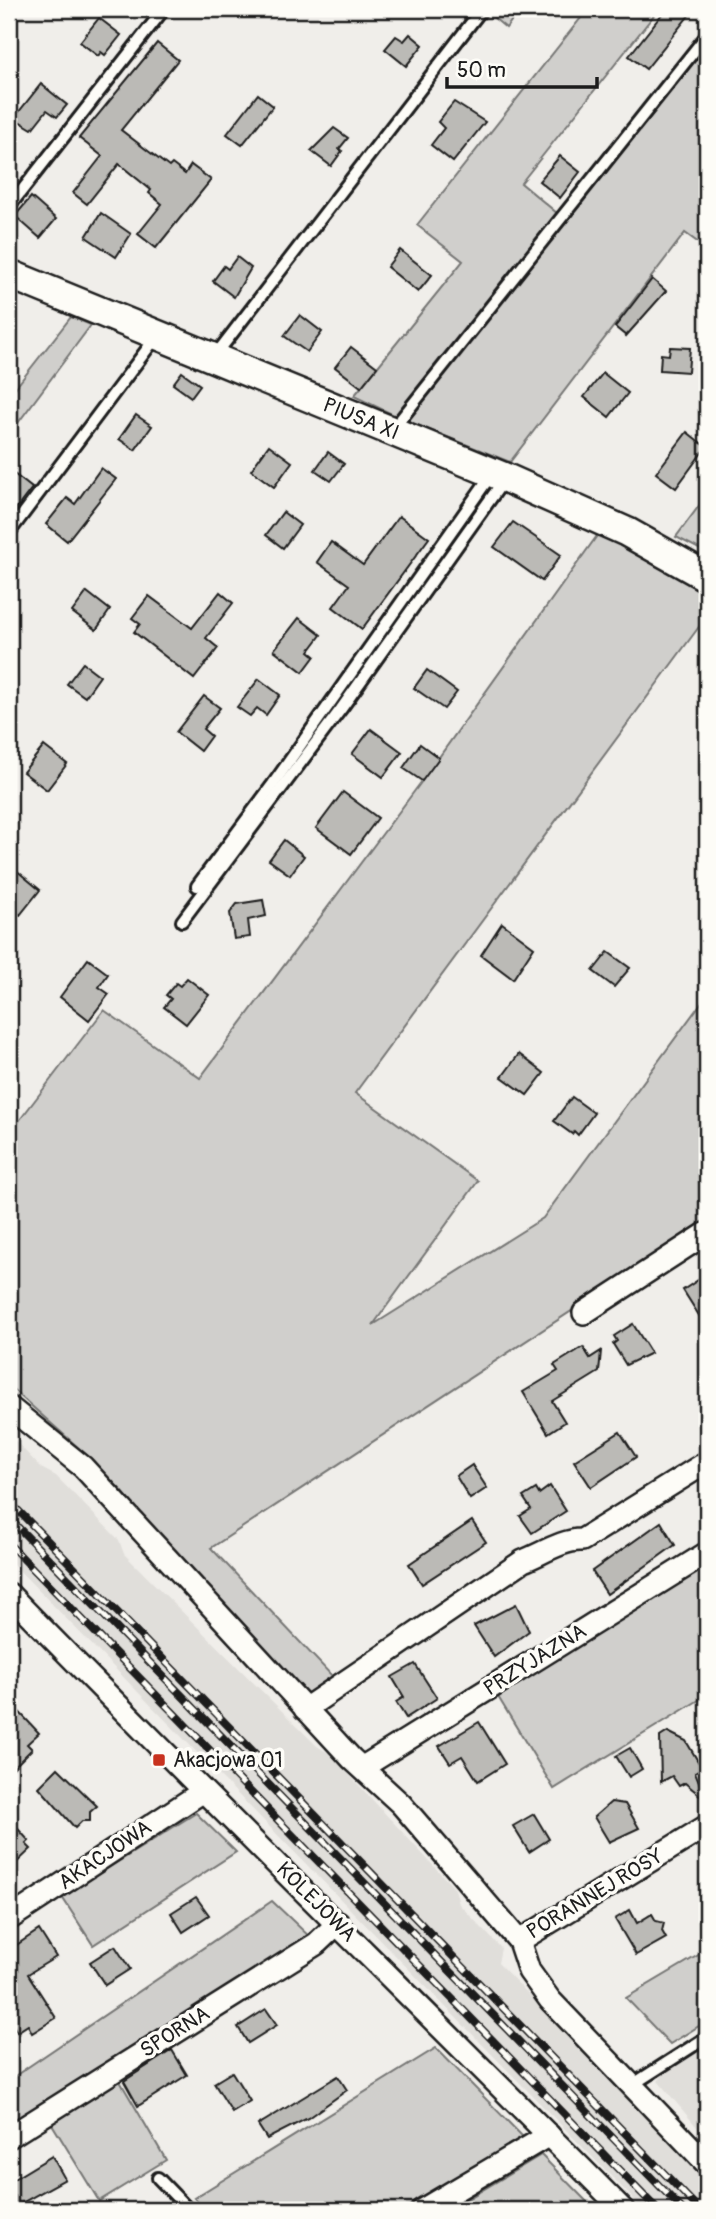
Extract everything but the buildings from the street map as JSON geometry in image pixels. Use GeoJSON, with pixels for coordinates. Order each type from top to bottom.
{"type":"FeatureCollection","features":[{"type":"Feature","properties":{"kind":"street","name":"PIUSA XI"},"geometry":{"type":"LineString","coordinates":[[9,274],[499,475],[627,532],[707,577]]}},
{"type":"Feature","properties":{"kind":"street"},"geometry":{"type":"LineString","coordinates":[[584,1313],[707,1233]]}},
{"type":"Feature","properties":{"kind":"street"},"geometry":{"type":"LineString","coordinates":[[9,1407],[83,1467],[352,1759],[401,1804],[519,1941],[522,1956],[536,1983],[707,2164]]}},
{"type":"Feature","properties":{"kind":"street"},"geometry":{"type":"LineString","coordinates":[[305,1709],[523,1561],[550,1551],[564,1542],[582,1540],[707,1462]]}},
{"type":"Feature","properties":{"kind":"street","name":"PRZYJAZNA"},"geometry":{"type":"LineString","coordinates":[[363,1767],[707,1553]]}},
{"type":"Feature","properties":{"kind":"street","name":"KOLEJOWA"},"geometry":{"type":"LineString","coordinates":[[9,1594],[202,1792],[338,1923],[623,2210]]}},
{"type":"Feature","properties":{"kind":"street","name":"AKACJOWA"},"geometry":{"type":"LineString","coordinates":[[9,1919],[202,1792]]}},
{"type":"Feature","properties":{"kind":"street","name":"PORANNEJ ROSY"},"geometry":{"type":"LineString","coordinates":[[519,1941],[707,1826]]}},
{"type":"Feature","properties":{"kind":"street","name":"SPORNA"},"geometry":{"type":"LineString","coordinates":[[9,2137],[316,1944],[338,1923]]}},
{"type":"Feature","properties":{"kind":"street"},"geometry":{"type":"LineString","coordinates":[[422,2210],[549,2135]]}},
{"type":"Feature","properties":{"kind":"lane"},"geometry":{"type":"LineString","coordinates":[[9,207],[164,9]]}},
{"type":"Feature","properties":{"kind":"lane"},"geometry":{"type":"LineString","coordinates":[[213,359],[482,9]]}},
{"type":"Feature","properties":{"kind":"lane"},"geometry":{"type":"LineString","coordinates":[[391,431],[707,35]]}},
{"type":"Feature","properties":{"kind":"lane"},"geometry":{"type":"LineString","coordinates":[[9,533],[157,335]]}},
{"type":"Feature","properties":{"kind":"lane"},"geometry":{"type":"LineString","coordinates":[[197,886],[499,475]]}},
{"type":"Feature","properties":{"kind":"lane"},"geometry":{"type":"LineString","coordinates":[[182,921],[341,709],[499,475]]}},
{"type":"Feature","properties":{"kind":"lane"},"geometry":{"type":"LineString","coordinates":[[632,2085],[707,2037]]}},
{"type":"Feature","properties":{"kind":"lane"},"geometry":{"type":"LineString","coordinates":[[158,2178],[189,2210]]}},
{"type":"Feature","properties":{"kind":"shaded area"},"geometry":{"type":"Polygon","coordinates":[[[489,9],[520,9],[506,28],[487,12],[489,9]]]}},
{"type":"Feature","properties":{"kind":"shaded area"},"geometry":{"type":"Polygon","coordinates":[[[588,9],[658,10],[521,183],[558,214],[396,416],[354,396],[463,261],[417,225],[588,9]]]}},
{"type":"Feature","properties":{"kind":"shaded area"},"geometry":{"type":"Polygon","coordinates":[[[707,46],[707,249],[685,233],[510,462],[407,421],[707,46]]]}},
{"type":"Feature","properties":{"kind":"shaded area"},"geometry":{"type":"Polygon","coordinates":[[[71,317],[91,325],[9,435],[9,396],[71,317]]]}},
{"type":"Feature","properties":{"kind":"shaded area"},"geometry":{"type":"Polygon","coordinates":[[[707,495],[707,553],[676,537],[707,495]]]}},
{"type":"Feature","properties":{"kind":"shaded area"},"geometry":{"type":"Polygon","coordinates":[[[599,533],[707,595],[707,616],[355,1093],[478,1181],[373,1325],[543,1218],[707,995],[707,1222],[211,1548],[336,1680],[308,1701],[183,1566],[122,1491],[80,1449],[9,1386],[9,1134],[104,1010],[200,1078],[422,781],[599,533]]]}},
{"type":"Feature","properties":{"kind":"shaded area"},"geometry":{"type":"Polygon","coordinates":[[[9,1434],[41,1468],[56,1476],[119,1540],[124,1554],[317,1746],[330,1754],[455,1889],[459,1904],[501,1948],[498,1963],[707,2177],[707,2210],[644,2210],[9,1560],[9,1434]]]}},
{"type":"Feature","properties":{"kind":"shaded area"},"geometry":{"type":"Polygon","coordinates":[[[707,1563],[707,1695],[554,1789],[497,1695],[707,1563]]]}},
{"type":"Feature","properties":{"kind":"shaded area"},"geometry":{"type":"Polygon","coordinates":[[[196,1813],[236,1852],[93,1945],[62,1897],[196,1813]]]}},
{"type":"Feature","properties":{"kind":"shaded area"},"geometry":{"type":"Polygon","coordinates":[[[272,1901],[312,1939],[9,2131],[9,2080],[272,1901]]]}},
{"type":"Feature","properties":{"kind":"shaded area"},"geometry":{"type":"Polygon","coordinates":[[[707,1950],[707,2021],[670,2044],[626,1998],[707,1950]]]}},
{"type":"Feature","properties":{"kind":"shaded area"},"geometry":{"type":"Polygon","coordinates":[[[707,2043],[707,2139],[658,2081],[669,2067],[707,2043]]]}},
{"type":"Feature","properties":{"kind":"shaded area"},"geometry":{"type":"Polygon","coordinates":[[[436,2048],[523,2137],[402,2210],[206,2210],[194,2198],[436,2048]]]}},
{"type":"Feature","properties":{"kind":"shaded area"},"geometry":{"type":"Polygon","coordinates":[[[117,2076],[166,2160],[99,2201],[49,2119],[117,2076]]]}},
{"type":"Feature","properties":{"kind":"shaded area"},"geometry":{"type":"Polygon","coordinates":[[[541,2155],[595,2210],[449,2210],[541,2155]]]}},
{"type":"Feature","properties":{"kind":"railway"},"geometry":{"type":"LineString","coordinates":[[9,1501],[700,2210]]}},
{"type":"Feature","properties":{"kind":"railway"},"geometry":{"type":"LineString","coordinates":[[9,1518],[683,2210]]}},
{"type":"Feature","properties":{"kind":"railway"},"geometry":{"type":"LineString","coordinates":[[9,1544],[658,2210]]}},
{"type":"Feature","properties":{"kind":"place","name":"Akacjowa 01"},"geometry":{"type":"Point","coordinates":[159,1760]}}]}
